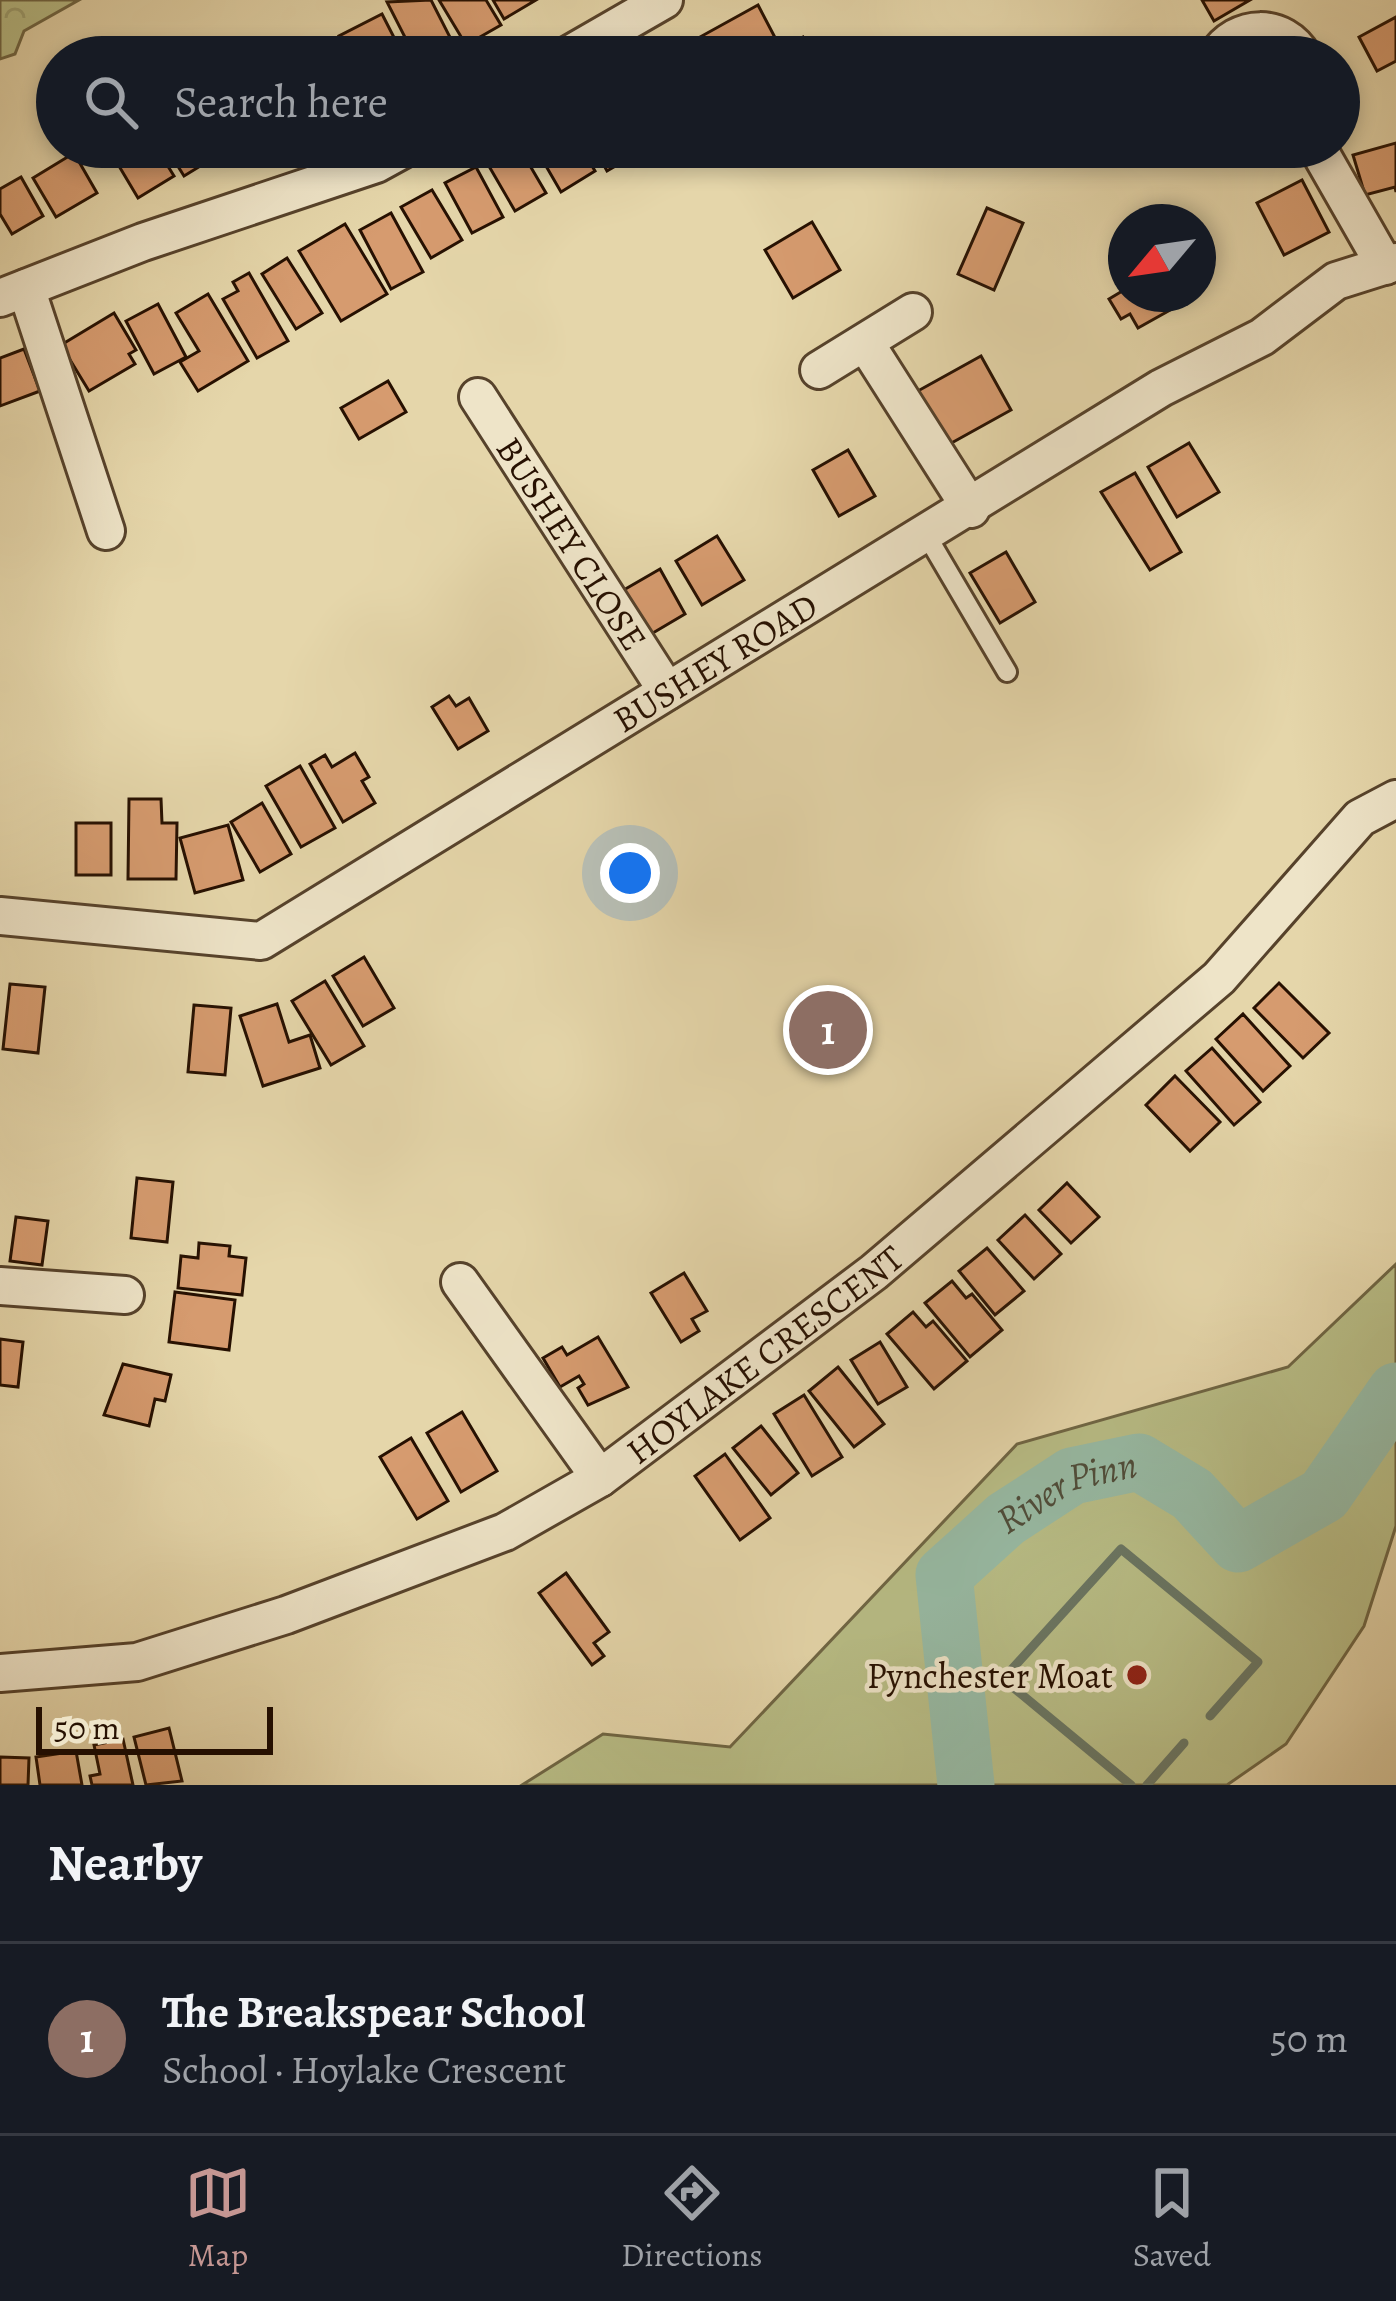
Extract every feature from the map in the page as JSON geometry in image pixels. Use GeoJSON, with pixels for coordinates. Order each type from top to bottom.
{"type":"FeatureCollection","features":[{"type":"Feature","properties":{"kind":"street"},"geometry":{"type":"LineString","coordinates":[[601,36],[664,0]]}},
{"type":"Feature","properties":{"kind":"street"},"geometry":{"type":"LineString","coordinates":[[1237,36],[1251,31],[1279,36]]}},
{"type":"Feature","properties":{"kind":"street"},"geometry":{"type":"LineString","coordinates":[[106,530],[13,293],[143,242],[364,168]]}},
{"type":"Feature","properties":{"kind":"street"},"geometry":{"type":"LineString","coordinates":[[1329,168],[1390,264]]}},
{"type":"Feature","properties":{"kind":"street","name":"BUSHEY ROAD"},"geometry":{"type":"LineString","coordinates":[[0,916],[261,941],[971,509],[1161,388],[1262,337],[1336,280],[1390,264]]}},
{"type":"Feature","properties":{"kind":"street"},"geometry":{"type":"LineString","coordinates":[[819,370],[913,312]]}},
{"type":"Feature","properties":{"kind":"street"},"geometry":{"type":"LineString","coordinates":[[866,344],[971,509]]}},
{"type":"Feature","properties":{"kind":"street","name":"BUSHEY CLOSE"},"geometry":{"type":"LineString","coordinates":[[478,397],[667,691]]}},
{"type":"Feature","properties":{"kind":"street","name":"HOYLAKE CRESCENT"},"geometry":{"type":"LineString","coordinates":[[0,1673],[136,1662],[266,1621],[505,1532],[600,1478],[874,1272],[965,1195],[1219,978],[1360,818],[1396,799]]}},
{"type":"Feature","properties":{"kind":"street"},"geometry":{"type":"LineString","coordinates":[[460,1282],[600,1478]]}},
{"type":"Feature","properties":{"kind":"street"},"geometry":{"type":"LineString","coordinates":[[0,1286],[125,1295]]}},
{"type":"Feature","properties":{"kind":"lane"},"geometry":{"type":"LineString","coordinates":[[926,536],[1007,672]]}},
{"type":"Feature","properties":{"kind":"green space"},"geometry":{"type":"Polygon","coordinates":[[[0,0],[79,0],[24,31],[15,54],[0,59],[0,0]]]}},
{"type":"Feature","properties":{"kind":"green space"},"geometry":{"type":"Polygon","coordinates":[[[1396,1264],[1396,1526],[1364,1626],[1286,1744],[1227,1785],[522,1785],[603,1734],[730,1747],[1017,1444],[1288,1367],[1396,1264]]]}},
{"type":"Feature","properties":{"kind":"building"},"geometry":{"type":"Polygon","coordinates":[[[431,0],[449,36],[404,36],[387,2],[431,0]]]}},
{"type":"Feature","properties":{"kind":"building"},"geometry":{"type":"Polygon","coordinates":[[[439,0],[486,0],[501,25],[482,36],[461,36],[439,0]]]}},
{"type":"Feature","properties":{"kind":"building"},"geometry":{"type":"Polygon","coordinates":[[[493,0],[536,0],[504,19],[493,0]]]}},
{"type":"Feature","properties":{"kind":"building"},"geometry":{"type":"Polygon","coordinates":[[[1202,0],[1250,0],[1214,21],[1202,0]]]}},
{"type":"Feature","properties":{"kind":"building"},"geometry":{"type":"Polygon","coordinates":[[[758,5],[774,36],[702,36],[758,5]]]}},
{"type":"Feature","properties":{"kind":"building"},"geometry":{"type":"Polygon","coordinates":[[[382,14],[393,36],[339,36],[382,14]]]}},
{"type":"Feature","properties":{"kind":"building"},"geometry":{"type":"Polygon","coordinates":[[[1396,17],[1396,61],[1377,71],[1360,36],[1396,17]]]}},
{"type":"Feature","properties":{"kind":"building"},"geometry":{"type":"Polygon","coordinates":[[[1396,143],[1396,192],[1395,187],[1365,195],[1357,168],[1360,153],[1396,143]]]}},
{"type":"Feature","properties":{"kind":"building"},"geometry":{"type":"Polygon","coordinates":[[[49,168],[83,168],[97,193],[56,217],[33,178],[49,168]]]}},
{"type":"Feature","properties":{"kind":"building"},"geometry":{"type":"Polygon","coordinates":[[[120,168],[169,168],[174,176],[138,198],[120,168]]]}},
{"type":"Feature","properties":{"kind":"building"},"geometry":{"type":"Polygon","coordinates":[[[477,168],[503,217],[472,233],[445,183],[477,168]]]}},
{"type":"Feature","properties":{"kind":"building"},"geometry":{"type":"Polygon","coordinates":[[[490,168],[531,168],[546,193],[515,211],[490,168]]]}},
{"type":"Feature","properties":{"kind":"building"},"geometry":{"type":"Polygon","coordinates":[[[547,168],[593,168],[595,171],[561,192],[547,168]]]}},
{"type":"Feature","properties":{"kind":"building"},"geometry":{"type":"Polygon","coordinates":[[[21,177],[43,216],[12,234],[0,214],[0,189],[21,177]]]}},
{"type":"Feature","properties":{"kind":"building"},"geometry":{"type":"Polygon","coordinates":[[[1302,180],[1329,232],[1284,255],[1257,203],[1302,180]]]}},
{"type":"Feature","properties":{"kind":"building"},"geometry":{"type":"Polygon","coordinates":[[[432,190],[462,240],[431,258],[401,207],[432,190]]]}},
{"type":"Feature","properties":{"kind":"building"},"geometry":{"type":"Polygon","coordinates":[[[987,208],[1023,223],[994,290],[958,274],[987,208]]]}},
{"type":"Feature","properties":{"kind":"building"},"geometry":{"type":"Polygon","coordinates":[[[391,213],[423,272],[391,289],[360,230],[391,213]]]}},
{"type":"Feature","properties":{"kind":"building"},"geometry":{"type":"Polygon","coordinates":[[[812,222],[840,270],[793,298],[765,250],[812,222]]]}},
{"type":"Feature","properties":{"kind":"building"},"geometry":{"type":"Polygon","coordinates":[[[345,224],[387,294],[341,321],[299,251],[345,224]]]}},
{"type":"Feature","properties":{"kind":"building"},"geometry":{"type":"Polygon","coordinates":[[[287,258],[322,313],[296,329],[262,274],[287,258]]]}},
{"type":"Feature","properties":{"kind":"building"},"geometry":{"type":"Polygon","coordinates":[[[249,273],[288,341],[257,358],[223,299],[238,291],[233,282],[249,273]]]}},
{"type":"Feature","properties":{"kind":"building"},"geometry":{"type":"Polygon","coordinates":[[[208,294],[248,361],[198,391],[180,362],[199,351],[176,313],[208,294]]]}},
{"type":"Feature","properties":{"kind":"building"},"geometry":{"type":"Polygon","coordinates":[[[158,304],[186,357],[154,374],[126,321],[158,304]]]}},
{"type":"Feature","properties":{"kind":"building"},"geometry":{"type":"Polygon","coordinates":[[[1117,312],[1167,312],[1138,328],[1130,314],[1121,319],[1117,312]]]}},
{"type":"Feature","properties":{"kind":"building"},"geometry":{"type":"Polygon","coordinates":[[[114,313],[136,350],[129,354],[135,364],[89,391],[61,345],[114,313]]]}},
{"type":"Feature","properties":{"kind":"building"},"geometry":{"type":"Polygon","coordinates":[[[24,349],[40,391],[0,406],[0,358],[24,349]]]}},
{"type":"Feature","properties":{"kind":"building"},"geometry":{"type":"Polygon","coordinates":[[[981,356],[1011,410],[937,451],[907,397],[981,356]]]}},
{"type":"Feature","properties":{"kind":"building"},"geometry":{"type":"Polygon","coordinates":[[[388,381],[406,412],[359,439],[341,408],[388,381]]]}},
{"type":"Feature","properties":{"kind":"building"},"geometry":{"type":"Polygon","coordinates":[[[1189,443],[1219,492],[1177,517],[1148,467],[1189,443]]]}},
{"type":"Feature","properties":{"kind":"building"},"geometry":{"type":"Polygon","coordinates":[[[848,450],[875,496],[839,516],[813,470],[848,450]]]}},
{"type":"Feature","properties":{"kind":"building"},"geometry":{"type":"Polygon","coordinates":[[[1135,473],[1181,552],[1150,570],[1101,492],[1135,473]]]}},
{"type":"Feature","properties":{"kind":"building"},"geometry":{"type":"Polygon","coordinates":[[[717,536],[744,580],[702,605],[676,561],[717,536]]]}},
{"type":"Feature","properties":{"kind":"building"},"geometry":{"type":"Polygon","coordinates":[[[1006,552],[1035,602],[1000,623],[970,573],[1006,552]]]}},
{"type":"Feature","properties":{"kind":"building"},"geometry":{"type":"Polygon","coordinates":[[[660,569],[685,614],[641,640],[615,595],[660,569]]]}},
{"type":"Feature","properties":{"kind":"building"},"geometry":{"type":"Polygon","coordinates":[[[449,696],[456,706],[469,698],[488,731],[458,749],[432,707],[449,696]]]}},
{"type":"Feature","properties":{"kind":"building"},"geometry":{"type":"Polygon","coordinates":[[[355,753],[369,777],[362,781],[375,803],[343,822],[310,764],[325,755],[332,767],[355,753]]]}},
{"type":"Feature","properties":{"kind":"building"},"geometry":{"type":"Polygon","coordinates":[[[300,766],[335,828],[301,847],[266,786],[300,766]]]}},
{"type":"Feature","properties":{"kind":"building"},"geometry":{"type":"Polygon","coordinates":[[[129,799],[161,799],[162,823],[177,823],[176,879],[128,879],[129,799]]]}},
{"type":"Feature","properties":{"kind":"building"},"geometry":{"type":"Polygon","coordinates":[[[262,803],[291,854],[260,872],[231,822],[262,803]]]}},
{"type":"Feature","properties":{"kind":"building"},"geometry":{"type":"Polygon","coordinates":[[[76,823],[111,823],[111,875],[76,875],[76,823]]]}},
{"type":"Feature","properties":{"kind":"building"},"geometry":{"type":"Polygon","coordinates":[[[228,825],[243,880],[195,893],[180,838],[228,825]]]}},
{"type":"Feature","properties":{"kind":"building"},"geometry":{"type":"Polygon","coordinates":[[[364,957],[394,1008],[363,1026],[333,976],[364,957]]]}},
{"type":"Feature","properties":{"kind":"building"},"geometry":{"type":"Polygon","coordinates":[[[325,981],[364,1046],[331,1065],[292,1001],[325,981]]]}},
{"type":"Feature","properties":{"kind":"building"},"geometry":{"type":"Polygon","coordinates":[[[1279,983],[1329,1033],[1303,1058],[1254,1008],[1279,983]]]}},
{"type":"Feature","properties":{"kind":"building"},"geometry":{"type":"Polygon","coordinates":[[[10,984],[45,987],[38,1053],[3,1049],[10,984]]]}},
{"type":"Feature","properties":{"kind":"building"},"geometry":{"type":"Polygon","coordinates":[[[277,1004],[289,1042],[310,1035],[320,1068],[263,1086],[240,1016],[277,1004]]]}},
{"type":"Feature","properties":{"kind":"building"},"geometry":{"type":"Polygon","coordinates":[[[194,1005],[231,1008],[225,1075],[188,1072],[194,1005]]]}},
{"type":"Feature","properties":{"kind":"building"},"geometry":{"type":"Polygon","coordinates":[[[1243,1014],[1290,1066],[1263,1091],[1216,1039],[1243,1014]]]}},
{"type":"Feature","properties":{"kind":"building"},"geometry":{"type":"Polygon","coordinates":[[[1212,1048],[1260,1102],[1234,1125],[1186,1071],[1212,1048]]]}},
{"type":"Feature","properties":{"kind":"building"},"geometry":{"type":"Polygon","coordinates":[[[1175,1076],[1220,1122],[1190,1151],[1146,1105],[1175,1076]]]}},
{"type":"Feature","properties":{"kind":"building"},"geometry":{"type":"Polygon","coordinates":[[[137,1178],[173,1182],[167,1242],[131,1238],[137,1178]]]}},
{"type":"Feature","properties":{"kind":"building"},"geometry":{"type":"Polygon","coordinates":[[[1067,1183],[1099,1217],[1071,1243],[1039,1210],[1067,1183]]]}},
{"type":"Feature","properties":{"kind":"building"},"geometry":{"type":"Polygon","coordinates":[[[1025,1215],[1061,1254],[1034,1279],[998,1240],[1025,1215]]]}},
{"type":"Feature","properties":{"kind":"building"},"geometry":{"type":"Polygon","coordinates":[[[16,1217],[48,1221],[42,1265],[10,1261],[16,1217]]]}},
{"type":"Feature","properties":{"kind":"building"},"geometry":{"type":"Polygon","coordinates":[[[199,1243],[230,1246],[229,1256],[246,1258],[242,1295],[178,1288],[181,1256],[198,1258],[199,1243]]]}},
{"type":"Feature","properties":{"kind":"building"},"geometry":{"type":"Polygon","coordinates":[[[987,1248],[1024,1291],[995,1315],[959,1271],[987,1248]]]}},
{"type":"Feature","properties":{"kind":"building"},"geometry":{"type":"Polygon","coordinates":[[[684,1273],[707,1311],[692,1319],[699,1331],[681,1342],[651,1293],[684,1273]]]}},
{"type":"Feature","properties":{"kind":"building"},"geometry":{"type":"Polygon","coordinates":[[[952,1281],[966,1298],[972,1294],[1002,1330],[970,1357],[925,1303],[952,1281]]]}},
{"type":"Feature","properties":{"kind":"building"},"geometry":{"type":"Polygon","coordinates":[[[175,1292],[235,1300],[229,1350],[169,1342],[175,1292]]]}},
{"type":"Feature","properties":{"kind":"building"},"geometry":{"type":"Polygon","coordinates":[[[913,1312],[926,1327],[933,1321],[967,1361],[934,1389],[887,1334],[913,1312]]]}},
{"type":"Feature","properties":{"kind":"building"},"geometry":{"type":"Polygon","coordinates":[[[598,1337],[628,1387],[588,1405],[578,1388],[584,1384],[579,1376],[560,1387],[543,1358],[562,1347],[567,1355],[598,1337]]]}},
{"type":"Feature","properties":{"kind":"building"},"geometry":{"type":"Polygon","coordinates":[[[0,1339],[23,1342],[18,1387],[0,1385],[0,1339]]]}},
{"type":"Feature","properties":{"kind":"building"},"geometry":{"type":"Polygon","coordinates":[[[880,1342],[907,1387],[878,1404],[851,1360],[880,1342]]]}},
{"type":"Feature","properties":{"kind":"building"},"geometry":{"type":"Polygon","coordinates":[[[123,1364],[171,1375],[165,1401],[155,1399],[149,1426],[104,1415],[123,1364]]]}},
{"type":"Feature","properties":{"kind":"building"},"geometry":{"type":"Polygon","coordinates":[[[838,1367],[884,1424],[854,1447],[809,1391],[838,1367]]]}},
{"type":"Feature","properties":{"kind":"building"},"geometry":{"type":"Polygon","coordinates":[[[804,1395],[842,1457],[812,1476],[774,1414],[804,1395]]]}},
{"type":"Feature","properties":{"kind":"building"},"geometry":{"type":"Polygon","coordinates":[[[462,1412],[497,1471],[461,1492],[427,1433],[462,1412]]]}},
{"type":"Feature","properties":{"kind":"building"},"geometry":{"type":"Polygon","coordinates":[[[761,1426],[798,1473],[771,1495],[733,1448],[761,1426]]]}},
{"type":"Feature","properties":{"kind":"building"},"geometry":{"type":"Polygon","coordinates":[[[411,1438],[448,1501],[417,1519],[380,1457],[411,1438]]]}},
{"type":"Feature","properties":{"kind":"building"},"geometry":{"type":"Polygon","coordinates":[[[725,1454],[770,1518],[740,1540],[695,1476],[725,1454]]]}},
{"type":"Feature","properties":{"kind":"building"},"geometry":{"type":"Polygon","coordinates":[[[566,1573],[609,1632],[594,1643],[604,1656],[592,1665],[539,1593],[566,1573]]]}},
{"type":"Feature","properties":{"kind":"building"},"geometry":{"type":"Polygon","coordinates":[[[169,1728],[182,1781],[146,1785],[134,1737],[169,1728]]]}},
{"type":"Feature","properties":{"kind":"building"},"geometry":{"type":"Polygon","coordinates":[[[123,1739],[133,1785],[92,1785],[90,1776],[100,1774],[94,1745],[123,1739]]]}},
{"type":"Feature","properties":{"kind":"building"},"geometry":{"type":"Polygon","coordinates":[[[76,1751],[82,1785],[40,1785],[36,1757],[76,1751]]]}},
{"type":"Feature","properties":{"kind":"building"},"geometry":{"type":"Polygon","coordinates":[[[0,1757],[29,1758],[28,1785],[0,1785],[0,1757]]]}},
{"type":"Feature","properties":{"kind":"waterway","name":"River Pinn"},"geometry":{"type":"LineString","coordinates":[[966,1785],[944,1575],[1006,1519],[1072,1476],[1139,1462],[1192,1494],[1238,1544],[1324,1495],[1396,1391]]}},
{"type":"Feature","properties":{"kind":"waterway"},"geometry":{"type":"LineString","coordinates":[[1131,1785],[1003,1679],[1121,1549],[1258,1662],[1210,1716]]}},
{"type":"Feature","properties":{"kind":"waterway"},"geometry":{"type":"LineString","coordinates":[[1147,1785],[1184,1743]]}},
{"type":"Feature","properties":{"kind":"place","name":"The Breakspear School"},"geometry":{"type":"Point","coordinates":[828,1030]}},
{"type":"Feature","properties":{"kind":"place","name":"Pynchester Moat"},"geometry":{"type":"Point","coordinates":[1137,1675]}}]}
